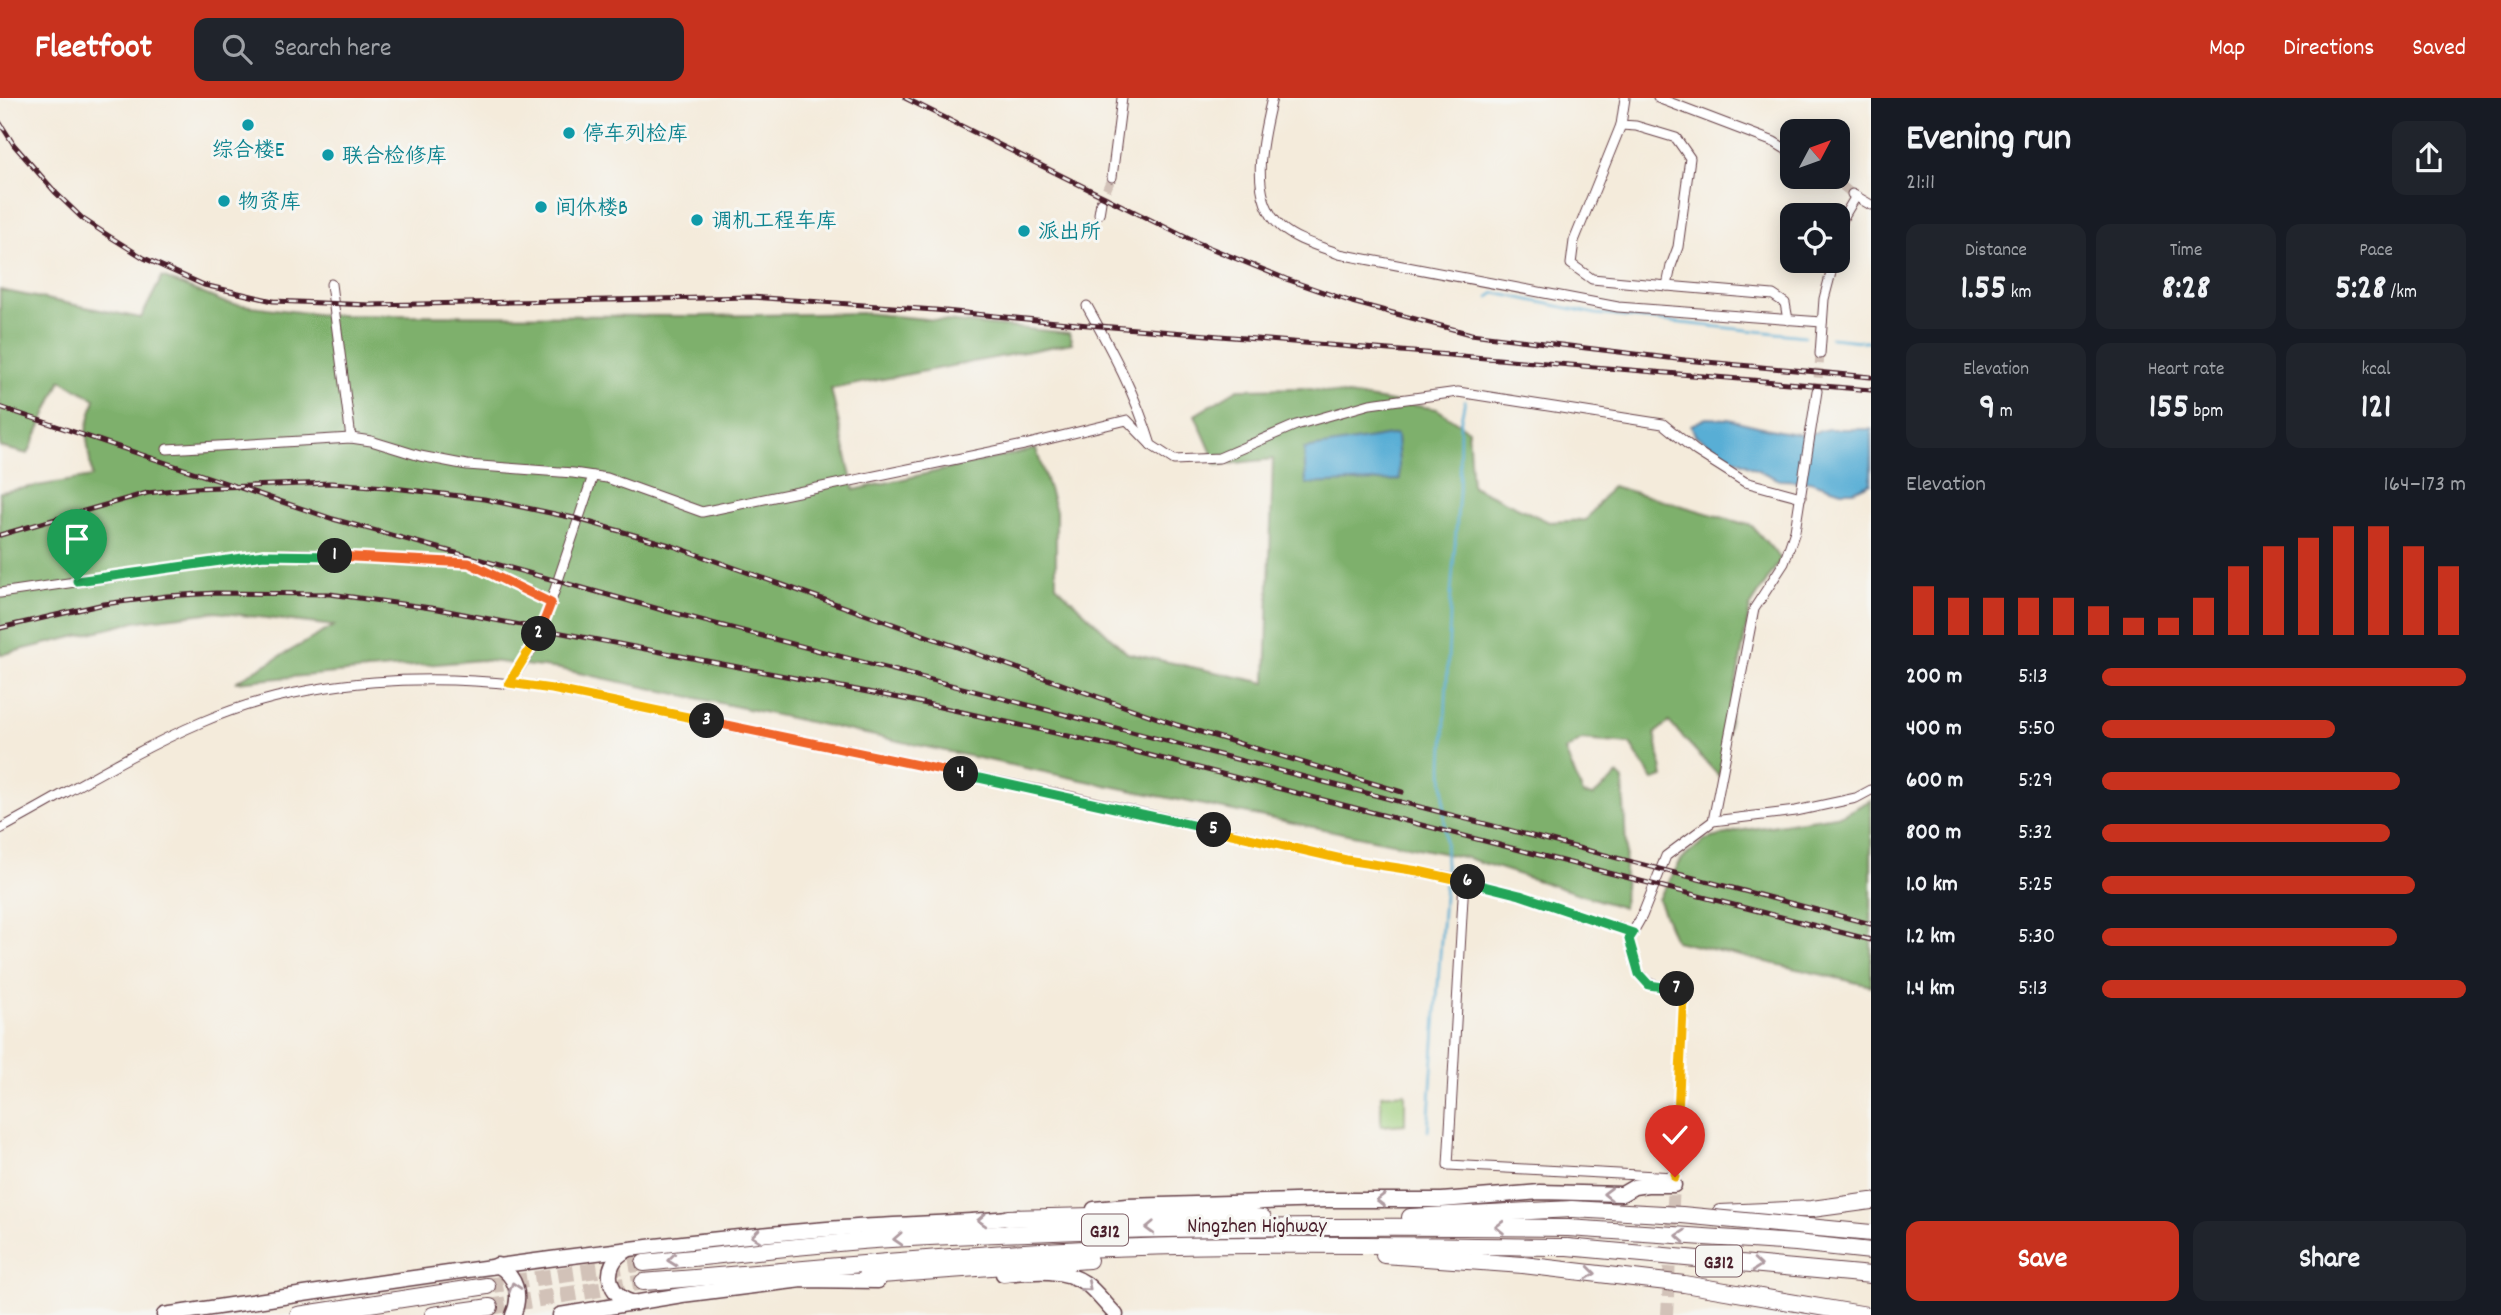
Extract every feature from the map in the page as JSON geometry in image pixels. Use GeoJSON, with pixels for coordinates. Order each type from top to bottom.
{"type":"FeatureCollection","features":[{"type":"Feature","properties":{"kind":"highway"},"geometry":{"type":"LineString","coordinates":[[1682,1215],[1812,1209],[1871,1201]]}},
{"type":"Feature","properties":{"kind":"highway"},"geometry":{"type":"LineString","coordinates":[[1008,1218],[1220,1213],[1323,1226],[1420,1216],[1572,1209],[1682,1215],[1871,1233]]}},
{"type":"Feature","properties":{"kind":"highway","name":"Ningzhen Highway"},"geometry":{"type":"LineString","coordinates":[[644,1263],[888,1239],[1159,1227],[1568,1228],[1796,1243],[1871,1251]]}},
{"type":"Feature","properties":{"kind":"highway"},"geometry":{"type":"LineString","coordinates":[[802,1280],[1270,1246],[1523,1265],[1684,1284],[1867,1315]]}},
{"type":"Feature","properties":{"kind":"highway","name":"Ningzhen Highway"},"geometry":{"type":"LineString","coordinates":[[643,1282],[1007,1253],[1152,1247],[1270,1246],[1567,1247],[1871,1275]]}},
{"type":"Feature","properties":{"kind":"highway"},"geometry":{"type":"LineString","coordinates":[[298,1315],[487,1286]]}},
{"type":"Feature","properties":{"kind":"highway"},"geometry":{"type":"LineString","coordinates":[[1758,1297],[1819,1315]]}},
{"type":"Feature","properties":{"kind":"highway"},"geometry":{"type":"LineString","coordinates":[[433,1315],[490,1307]]}},
{"type":"Feature","properties":{"kind":"main road"},"geometry":{"type":"LineString","coordinates":[[164,1315],[497,1265],[827,1229],[1008,1218],[1127,1206],[1327,1200],[1442,1200],[1540,1192],[1622,1194],[1634,1187],[1675,1181]]}},
{"type":"Feature","properties":{"kind":"main road"},"geometry":{"type":"LineString","coordinates":[[631,1249],[613,1262],[611,1284],[616,1294],[625,1300],[635,1303],[646,1301]]}},
{"type":"Feature","properties":{"kind":"main road"},"geometry":{"type":"LineString","coordinates":[[497,1265],[508,1273],[516,1285],[518,1297],[513,1315]]}},
{"type":"Feature","properties":{"kind":"main road"},"geometry":{"type":"LineString","coordinates":[[560,1315],[802,1280],[889,1282],[1054,1272],[1073,1276],[1087,1285],[1116,1315]]}},
{"type":"Feature","properties":{"kind":"street"},"geometry":{"type":"LineString","coordinates":[[1112,177],[1122,98]]}},
{"type":"Feature","properties":{"kind":"street"},"geometry":{"type":"LineString","coordinates":[[1272,98],[1263,148],[1262,188],[1266,205],[1280,226],[1297,237],[1339,254],[1618,307],[1822,322]]}},
{"type":"Feature","properties":{"kind":"street"},"geometry":{"type":"LineString","coordinates":[[1625,98],[1621,125],[1574,241],[1571,264],[1592,279],[1773,295],[1785,303],[1788,320]]}},
{"type":"Feature","properties":{"kind":"street"},"geometry":{"type":"LineString","coordinates":[[1658,98],[1780,146]]}},
{"type":"Feature","properties":{"kind":"street"},"geometry":{"type":"LineString","coordinates":[[1621,125],[1636,126],[1676,138],[1690,158],[1678,247],[1667,286]]}},
{"type":"Feature","properties":{"kind":"street"},"geometry":{"type":"LineString","coordinates":[[1850,204],[1854,195],[1871,205]]}},
{"type":"Feature","properties":{"kind":"street"},"geometry":{"type":"LineString","coordinates":[[1099,214],[1101,202]]}},
{"type":"Feature","properties":{"kind":"street"},"geometry":{"type":"LineString","coordinates":[[1819,354],[1824,299],[1830,273]]}},
{"type":"Feature","properties":{"kind":"street"},"geometry":{"type":"LineString","coordinates":[[331,284],[351,438]]}},
{"type":"Feature","properties":{"kind":"street"},"geometry":{"type":"LineString","coordinates":[[1087,306],[1127,379],[1151,445]]}},
{"type":"Feature","properties":{"kind":"street"},"geometry":{"type":"LineString","coordinates":[[1713,821],[1754,609],[1784,563],[1796,531],[1816,391]]}},
{"type":"Feature","properties":{"kind":"street"},"geometry":{"type":"LineString","coordinates":[[167,449],[351,438],[467,465],[593,476],[634,486],[702,512],[1024,445],[1127,420],[1151,445],[1174,460],[1219,458],[1296,425],[1370,404],[1458,392],[1663,424],[1696,451],[1745,482],[1801,497]]}},
{"type":"Feature","properties":{"kind":"street"},"geometry":{"type":"LineString","coordinates":[[509,683],[538,640],[593,476]]}},
{"type":"Feature","properties":{"kind":"street"},"geometry":{"type":"LineString","coordinates":[[0,593],[239,558],[293,554],[469,563],[551,603]]}},
{"type":"Feature","properties":{"kind":"street"},"geometry":{"type":"LineString","coordinates":[[0,829],[203,721],[261,702],[311,690],[398,681],[509,683],[565,692],[1068,796],[1346,860],[1464,880],[1520,895],[1633,933]]}},
{"type":"Feature","properties":{"kind":"street"},"geometry":{"type":"LineString","coordinates":[[1464,880],[1448,1165],[1675,1181],[1684,990],[1649,985],[1639,974],[1629,939],[1666,856],[1713,821],[1796,811],[1856,798],[1871,790]]}},
{"type":"Feature","properties":{"kind":"green space"},"geometry":{"type":"Polygon","coordinates":[[[162,277],[226,303],[323,315],[700,316],[864,313],[1069,333],[1072,343],[831,389],[854,490],[1036,449],[1056,511],[1056,585],[1127,653],[1266,683],[1273,459],[1217,465],[1195,415],[1238,389],[1304,388],[1437,409],[1468,430],[1472,486],[1549,522],[1586,520],[1612,486],[1752,526],[1781,559],[1750,607],[1719,776],[1669,722],[1655,733],[1663,777],[1653,780],[1630,744],[1581,740],[1565,751],[1583,794],[1593,796],[1618,775],[1623,780],[1626,849],[1623,908],[1467,858],[1129,790],[560,669],[481,660],[235,682],[334,626],[215,612],[139,621],[0,655],[0,492],[92,477],[86,431],[95,399],[61,380],[28,454],[0,447],[0,290],[141,318],[162,277]]]}},
{"type":"Feature","properties":{"kind":"green space"},"geometry":{"type":"Polygon","coordinates":[[[1871,800],[1871,986],[1675,941],[1658,899],[1682,859],[1705,840],[1738,831],[1842,815],[1871,800]]]}},
{"type":"Feature","properties":{"kind":"green space"},"geometry":{"type":"Polygon","coordinates":[[[1405,1093],[1405,1124],[1381,1126],[1381,1095],[1405,1093]]]}},
{"type":"Feature","properties":{"kind":"water"},"geometry":{"type":"Polygon","coordinates":[[[1706,418],[1728,419],[1804,435],[1828,429],[1871,429],[1871,483],[1854,491],[1841,491],[1810,481],[1779,480],[1732,458],[1695,435],[1691,425],[1706,418]]]}},
{"type":"Feature","properties":{"kind":"water"},"geometry":{"type":"Polygon","coordinates":[[[1397,434],[1400,480],[1306,484],[1304,449],[1397,434]]]}},
{"type":"Feature","properties":{"kind":"waterway"},"geometry":{"type":"LineString","coordinates":[[1489,297],[1495,293],[1596,314],[1804,336]]}},
{"type":"Feature","properties":{"kind":"waterway"},"geometry":{"type":"LineString","coordinates":[[1831,338],[1871,342]]}},
{"type":"Feature","properties":{"kind":"waterway"},"geometry":{"type":"LineString","coordinates":[[1428,1131],[1446,867],[1443,765],[1459,493],[1460,424],[1465,400]]}},
{"type":"Feature","properties":{"kind":"tunnel"},"geometry":{"type":"LineString","coordinates":[[1101,202],[1112,177]]}},
{"type":"Feature","properties":{"kind":"tunnel"},"geometry":{"type":"LineString","coordinates":[[1846,189],[1852,194]]}},
{"type":"Feature","properties":{"kind":"tunnel"},"geometry":{"type":"LineString","coordinates":[[1817,391],[1820,354]]}},
{"type":"Feature","properties":{"kind":"tunnel"},"geometry":{"type":"LineString","coordinates":[[1667,1315],[1674,1185]]}},
{"type":"Feature","properties":{"kind":"tunnel"},"geometry":{"type":"LineString","coordinates":[[487,1286],[644,1263]]}},
{"type":"Feature","properties":{"kind":"tunnel"},"geometry":{"type":"LineString","coordinates":[[490,1307],[643,1282]]}},
{"type":"Feature","properties":{"kind":"railway"},"geometry":{"type":"LineString","coordinates":[[905,98],[1191,240],[1286,279],[1352,302],[1471,334],[1685,360],[1871,377]]}},
{"type":"Feature","properties":{"kind":"railway"},"geometry":{"type":"LineString","coordinates":[[0,123],[14,145],[56,193],[83,219],[112,238],[144,258],[204,285],[273,301],[370,305],[752,297],[935,310],[1871,390]]}},
{"type":"Feature","properties":{"kind":"railway"},"geometry":{"type":"LineString","coordinates":[[0,407],[333,519],[666,611],[1871,924]]}},
{"type":"Feature","properties":{"kind":"railway"},"geometry":{"type":"LineString","coordinates":[[0,535],[147,493],[193,488],[331,483],[484,499],[574,518],[673,546],[1177,725],[1402,792]]}},
{"type":"Feature","properties":{"kind":"railway"},"geometry":{"type":"LineString","coordinates":[[0,628],[104,604],[216,593],[330,594],[438,609],[909,700],[1117,747],[1871,940]]}},
{"type":"Feature","properties":{"kind":"place","name":"综合楼E"},"geometry":{"type":"Point","coordinates":[248,125]}},
{"type":"Feature","properties":{"kind":"place","name":"停车列检库"},"geometry":{"type":"Point","coordinates":[569,133]}},
{"type":"Feature","properties":{"kind":"place","name":"联合检修库"},"geometry":{"type":"Point","coordinates":[328,155]}},
{"type":"Feature","properties":{"kind":"place","name":"物资库"},"geometry":{"type":"Point","coordinates":[224,201]}},
{"type":"Feature","properties":{"kind":"place","name":"间休楼B"},"geometry":{"type":"Point","coordinates":[541,207]}},
{"type":"Feature","properties":{"kind":"place","name":"调机工程车库"},"geometry":{"type":"Point","coordinates":[697,220]}},
{"type":"Feature","properties":{"kind":"place","name":"派出所"},"geometry":{"type":"Point","coordinates":[1024,231]}},
{"type":"Feature","properties":{"kind":"route"},"geometry":{"type":"LineString","coordinates":[[77,581],[264,555],[384,557],[419,562],[469,563],[551,603],[538,640],[509,683],[552,689],[1068,796],[1346,860],[1464,880],[1520,895],[1633,933],[1629,939],[1639,974],[1649,985],[1684,990],[1675,1177]]}}]}
